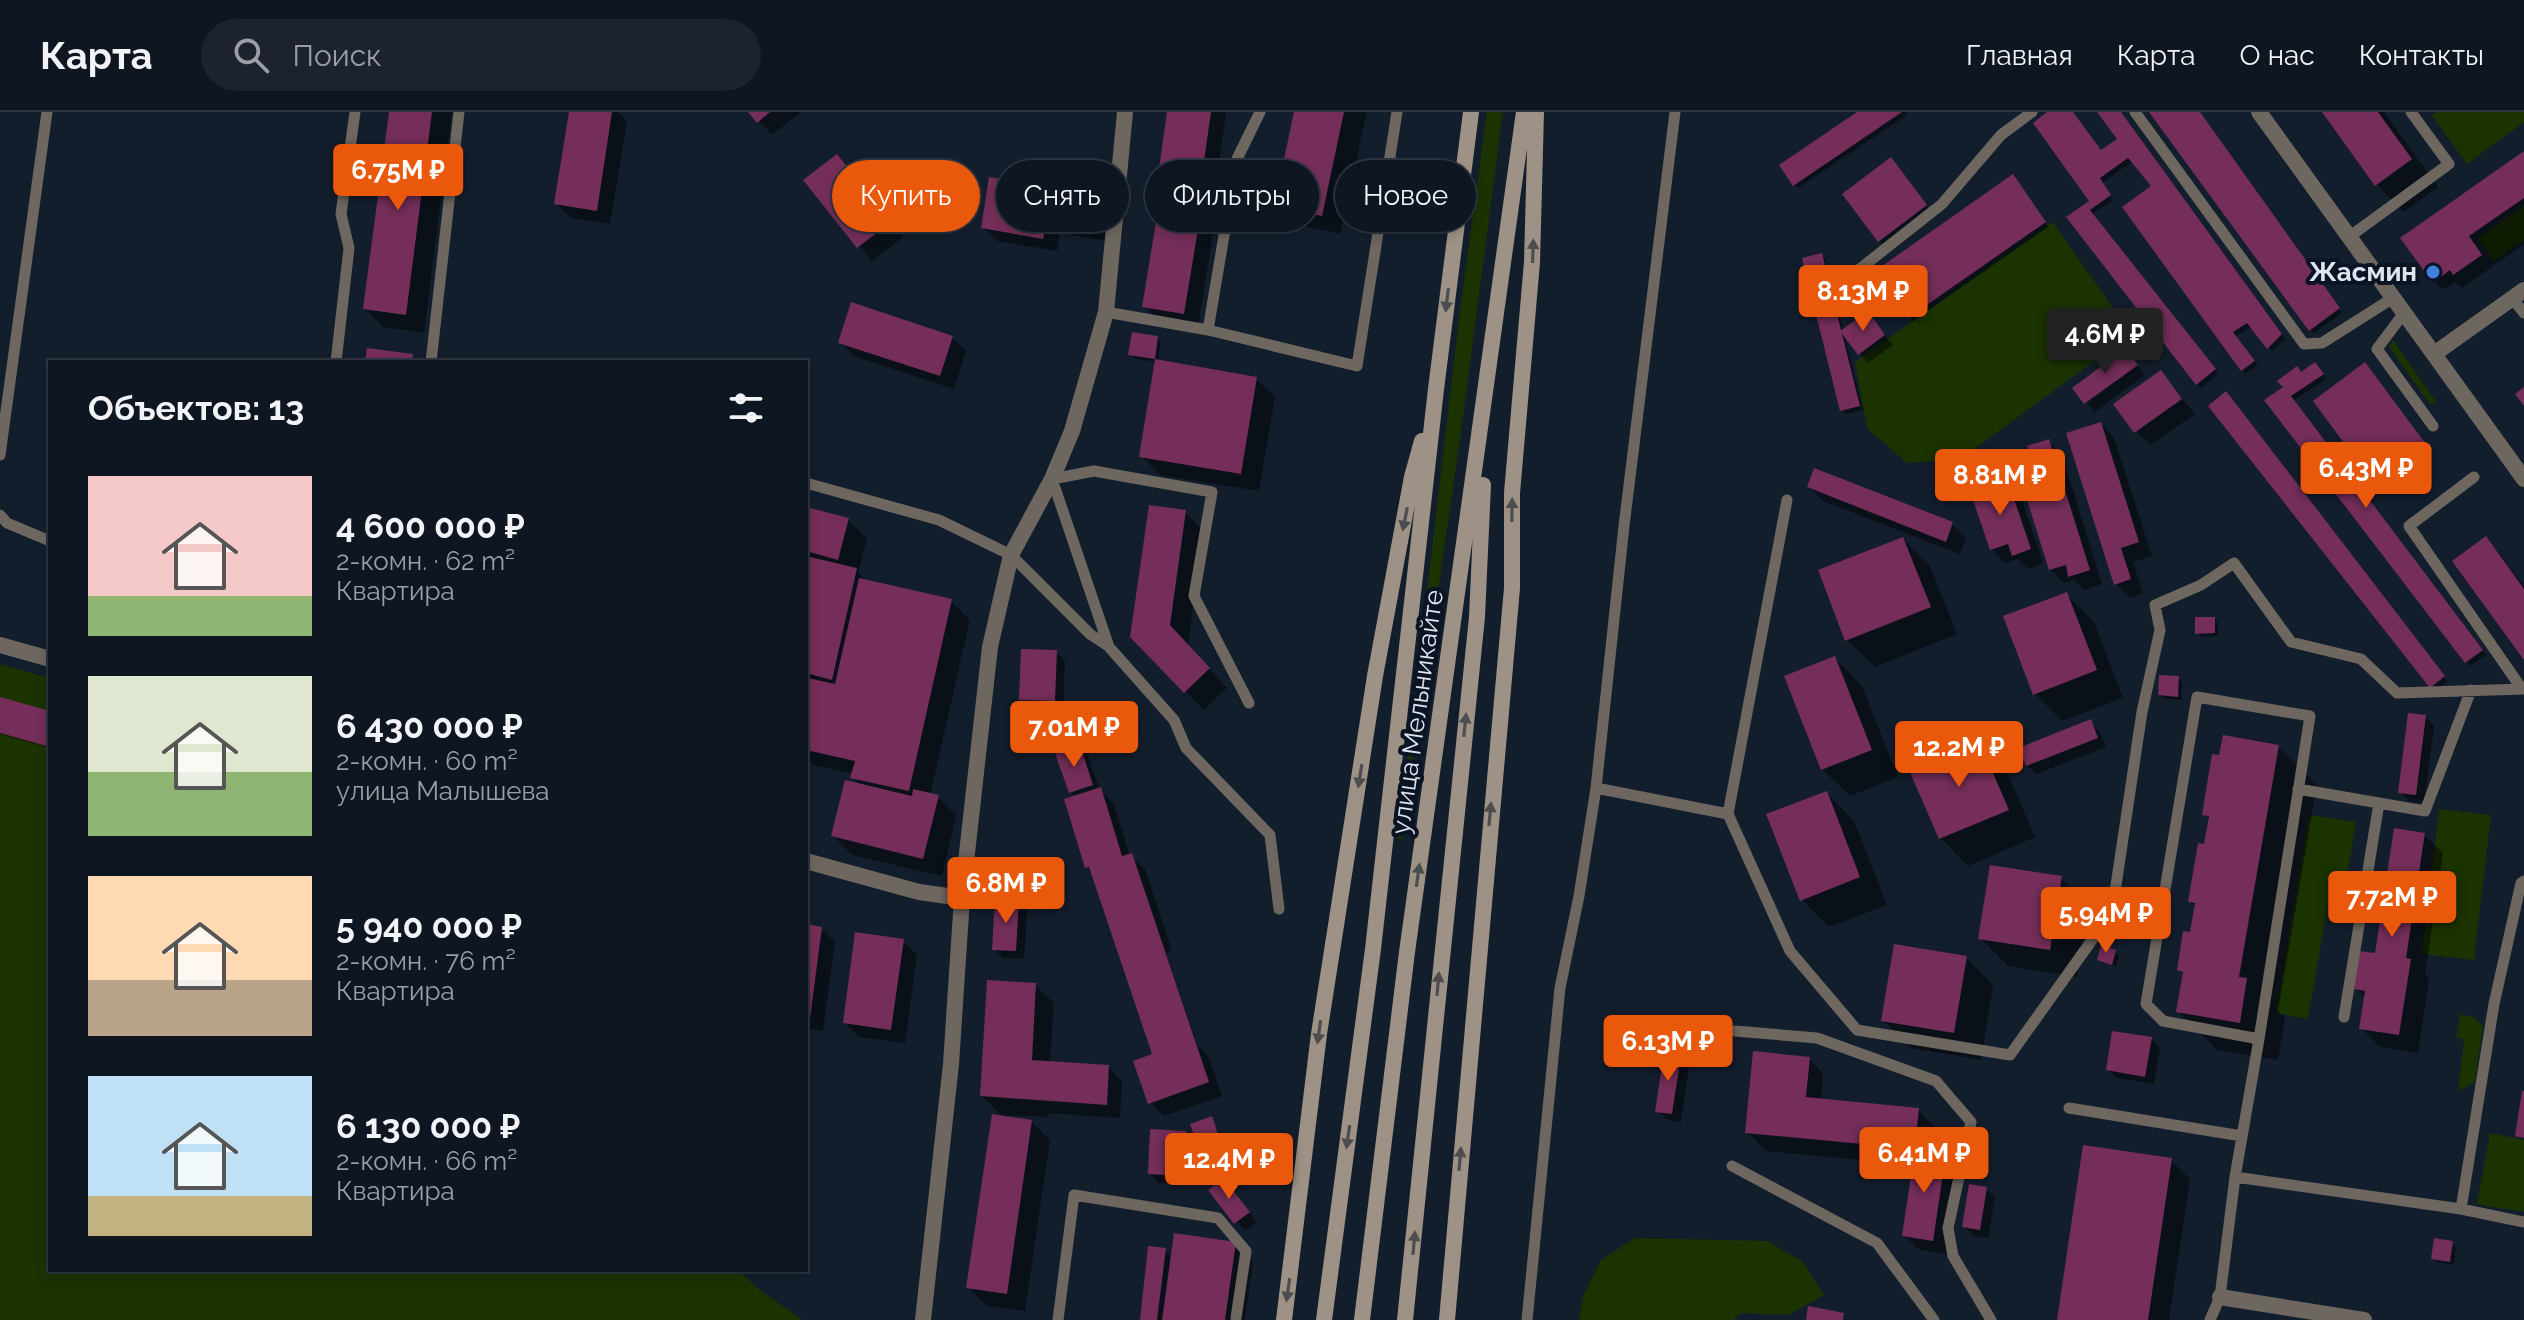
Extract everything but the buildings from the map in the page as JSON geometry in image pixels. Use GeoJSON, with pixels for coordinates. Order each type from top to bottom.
{"type":"FeatureCollection","features":[{"type":"Feature","properties":{"kind":"main road","name":"улица Мельникайте"},"geometry":{"type":"LineString","coordinates":[[1324,1320],[1373,949],[1436,389],[1471,112]]}},
{"type":"Feature","properties":{"kind":"main road","name":"улица Мельникайте"},"geometry":{"type":"LineString","coordinates":[[1362,1320],[1407,952],[1524,112]]}},
{"type":"Feature","properties":{"kind":"main road"},"geometry":{"type":"LineString","coordinates":[[1447,1320],[1512,588],[1512,493],[1532,262],[1536,112]]}},
{"type":"Feature","properties":{"kind":"main road"},"geometry":{"type":"LineString","coordinates":[[1284,1320],[1319,1034],[1375,676],[1412,477],[1436,389]]}},
{"type":"Feature","properties":{"kind":"main road"},"geometry":{"type":"LineString","coordinates":[[1405,1320],[1477,617],[1486,393]]}},
{"type":"Feature","properties":{"kind":"street"},"geometry":{"type":"LineString","coordinates":[[923,1320],[951,1064],[962,898],[990,647],[1011,555],[1052,479],[1072,431],[1106,312],[1125,112]]}},
{"type":"Feature","properties":{"kind":"street"},"geometry":{"type":"LineString","coordinates":[[2259,112],[2524,479]]}},
{"type":"Feature","properties":{"kind":"street"},"geometry":{"type":"LineString","coordinates":[[2434,354],[2518,294]]}},
{"type":"Feature","properties":{"kind":"street"},"geometry":{"type":"LineString","coordinates":[[0,645],[48,658]]}},
{"type":"Feature","properties":{"kind":"street"},"geometry":{"type":"LineString","coordinates":[[808,862],[919,892],[962,898]]}},
{"type":"Feature","properties":{"kind":"street"},"geometry":{"type":"LineString","coordinates":[[2220,1297],[2364,1320]]}},
{"type":"Feature","properties":{"kind":"lane"},"geometry":{"type":"LineString","coordinates":[[0,455],[47,112]]}},
{"type":"Feature","properties":{"kind":"lane"},"geometry":{"type":"LineString","coordinates":[[336,360],[349,248],[341,214],[355,112]]}},
{"type":"Feature","properties":{"kind":"lane"},"geometry":{"type":"LineString","coordinates":[[431,360],[459,112]]}},
{"type":"Feature","properties":{"kind":"lane"},"geometry":{"type":"LineString","coordinates":[[1208,330],[1237,159],[1260,112]]}},
{"type":"Feature","properties":{"kind":"lane"},"geometry":{"type":"LineString","coordinates":[[1106,312],[1208,330],[1357,366],[1397,112]]}},
{"type":"Feature","properties":{"kind":"lane"},"geometry":{"type":"LineString","coordinates":[[1527,1320],[1560,988],[1579,896],[1596,788],[1675,112]]}},
{"type":"Feature","properties":{"kind":"lane"},"geometry":{"type":"LineString","coordinates":[[1852,275],[1942,204],[2001,135],[2032,112]]}},
{"type":"Feature","properties":{"kind":"lane"},"geometry":{"type":"LineString","coordinates":[[2135,112],[2304,344],[2322,343],[2393,298]]}},
{"type":"Feature","properties":{"kind":"lane"},"geometry":{"type":"LineString","coordinates":[[2349,237],[2449,164],[2411,112]]}},
{"type":"Feature","properties":{"kind":"lane"},"geometry":{"type":"LineString","coordinates":[[2518,294],[2524,313]]}},
{"type":"Feature","properties":{"kind":"lane"},"geometry":{"type":"LineString","coordinates":[[2404,313],[2377,349],[2433,426]]}},
{"type":"Feature","properties":{"kind":"lane"},"geometry":{"type":"LineString","coordinates":[[1109,647],[1052,479],[1094,471],[1212,492],[1194,596],[1249,703]]}},
{"type":"Feature","properties":{"kind":"lane"},"geometry":{"type":"LineString","coordinates":[[2474,477],[2409,526],[2523,689]]}},
{"type":"Feature","properties":{"kind":"lane"},"geometry":{"type":"LineString","coordinates":[[808,484],[939,520],[1011,555],[1090,634],[1109,647],[1174,720],[1186,748],[1270,835],[1279,909]]}},
{"type":"Feature","properties":{"kind":"lane"},"geometry":{"type":"LineString","coordinates":[[1787,500],[1728,814],[1790,951],[1857,1030],[2010,1055],[2112,912],[2142,712],[2160,630],[2155,605],[2201,585],[2234,563],[2291,642],[2361,659],[2397,693],[2523,689]]}},
{"type":"Feature","properties":{"kind":"lane"},"geometry":{"type":"LineString","coordinates":[[0,515],[7,523],[48,540]]}},
{"type":"Feature","properties":{"kind":"lane"},"geometry":{"type":"LineString","coordinates":[[2298,789],[2425,811],[2471,690]]}},
{"type":"Feature","properties":{"kind":"lane"},"geometry":{"type":"LineString","coordinates":[[2210,1320],[2220,1297],[2235,1177],[2259,1039],[2310,716],[2197,697],[2146,1004],[2163,1021],[2259,1039]]}},
{"type":"Feature","properties":{"kind":"lane"},"geometry":{"type":"LineString","coordinates":[[1596,788],[1728,814]]}},
{"type":"Feature","properties":{"kind":"lane"},"geometry":{"type":"LineString","coordinates":[[2344,1017],[2379,803]]}},
{"type":"Feature","properties":{"kind":"lane"},"geometry":{"type":"LineString","coordinates":[[2461,1209],[2494,1004],[2521,883],[2524,881]]}},
{"type":"Feature","properties":{"kind":"lane"},"geometry":{"type":"LineString","coordinates":[[1735,1031],[1817,1038],[1936,1081],[1971,1122],[1948,1228],[1953,1256],[1991,1320]]}},
{"type":"Feature","properties":{"kind":"lane"},"geometry":{"type":"LineString","coordinates":[[2069,1108],[2242,1136]]}},
{"type":"Feature","properties":{"kind":"lane"},"geometry":{"type":"LineString","coordinates":[[1732,1166],[1877,1243],[1934,1320]]}},
{"type":"Feature","properties":{"kind":"lane"},"geometry":{"type":"LineString","coordinates":[[2235,1177],[2461,1209],[2524,1222]]}},
{"type":"Feature","properties":{"kind":"lane"},"geometry":{"type":"LineString","coordinates":[[1058,1320],[1074,1195],[1218,1218],[1246,1251],[1236,1318]]}},
{"type":"Feature","properties":{"kind":"green space"},"geometry":{"type":"Polygon","coordinates":[[[1487,112],[1503,112],[1459,447],[1402,839],[1398,839],[1459,319],[1471,232],[1476,232],[1476,193],[1487,112]]]}},
{"type":"Feature","properties":{"kind":"green space"},"geometry":{"type":"Polygon","coordinates":[[[2437,112],[2524,112],[2524,122],[2467,164],[2432,116],[2437,112]]]}},
{"type":"Feature","properties":{"kind":"green space"},"geometry":{"type":"Polygon","coordinates":[[[2524,206],[2524,240],[2494,261],[2478,238],[2524,206]]]}},
{"type":"Feature","properties":{"kind":"green space"},"geometry":{"type":"Polygon","coordinates":[[[2053,222],[2131,334],[1961,459],[1907,463],[1867,428],[1855,362],[2053,222]]]}},
{"type":"Feature","properties":{"kind":"green space"},"geometry":{"type":"Polygon","coordinates":[[[2393,340],[2437,403],[2430,404],[2389,347],[2393,340]]]}},
{"type":"Feature","properties":{"kind":"green space"},"geometry":{"type":"Polygon","coordinates":[[[0,664],[48,677],[48,1272],[741,1272],[757,1288],[803,1320],[0,1320],[0,664]]]}},
{"type":"Feature","properties":{"kind":"green space"},"geometry":{"type":"Polygon","coordinates":[[[2439,809],[2491,815],[2474,960],[2422,954],[2439,809]]]}},
{"type":"Feature","properties":{"kind":"green space"},"geometry":{"type":"Polygon","coordinates":[[[2309,815],[2356,822],[2342,906],[2328,904],[2308,1019],[2276,1013],[2309,815]]]}},
{"type":"Feature","properties":{"kind":"green space"},"geometry":{"type":"Polygon","coordinates":[[[2460,1014],[2474,1017],[2483,1026],[2475,1081],[2458,1090],[2464,1040],[2456,1037],[2460,1014]]]}},
{"type":"Feature","properties":{"kind":"green space"},"geometry":{"type":"Polygon","coordinates":[[[2490,1133],[2524,1140],[2524,1212],[2477,1204],[2490,1133]]]}},
{"type":"Feature","properties":{"kind":"green space"},"geometry":{"type":"Polygon","coordinates":[[[1635,1238],[1768,1241],[1803,1262],[1824,1295],[1788,1315],[1740,1313],[1734,1320],[1579,1320],[1583,1296],[1601,1260],[1635,1238]]]}},
{"type":"Feature","properties":{"kind":"place","name":"Жасмин"},"geometry":{"type":"Point","coordinates":[2433,272]}}]}
